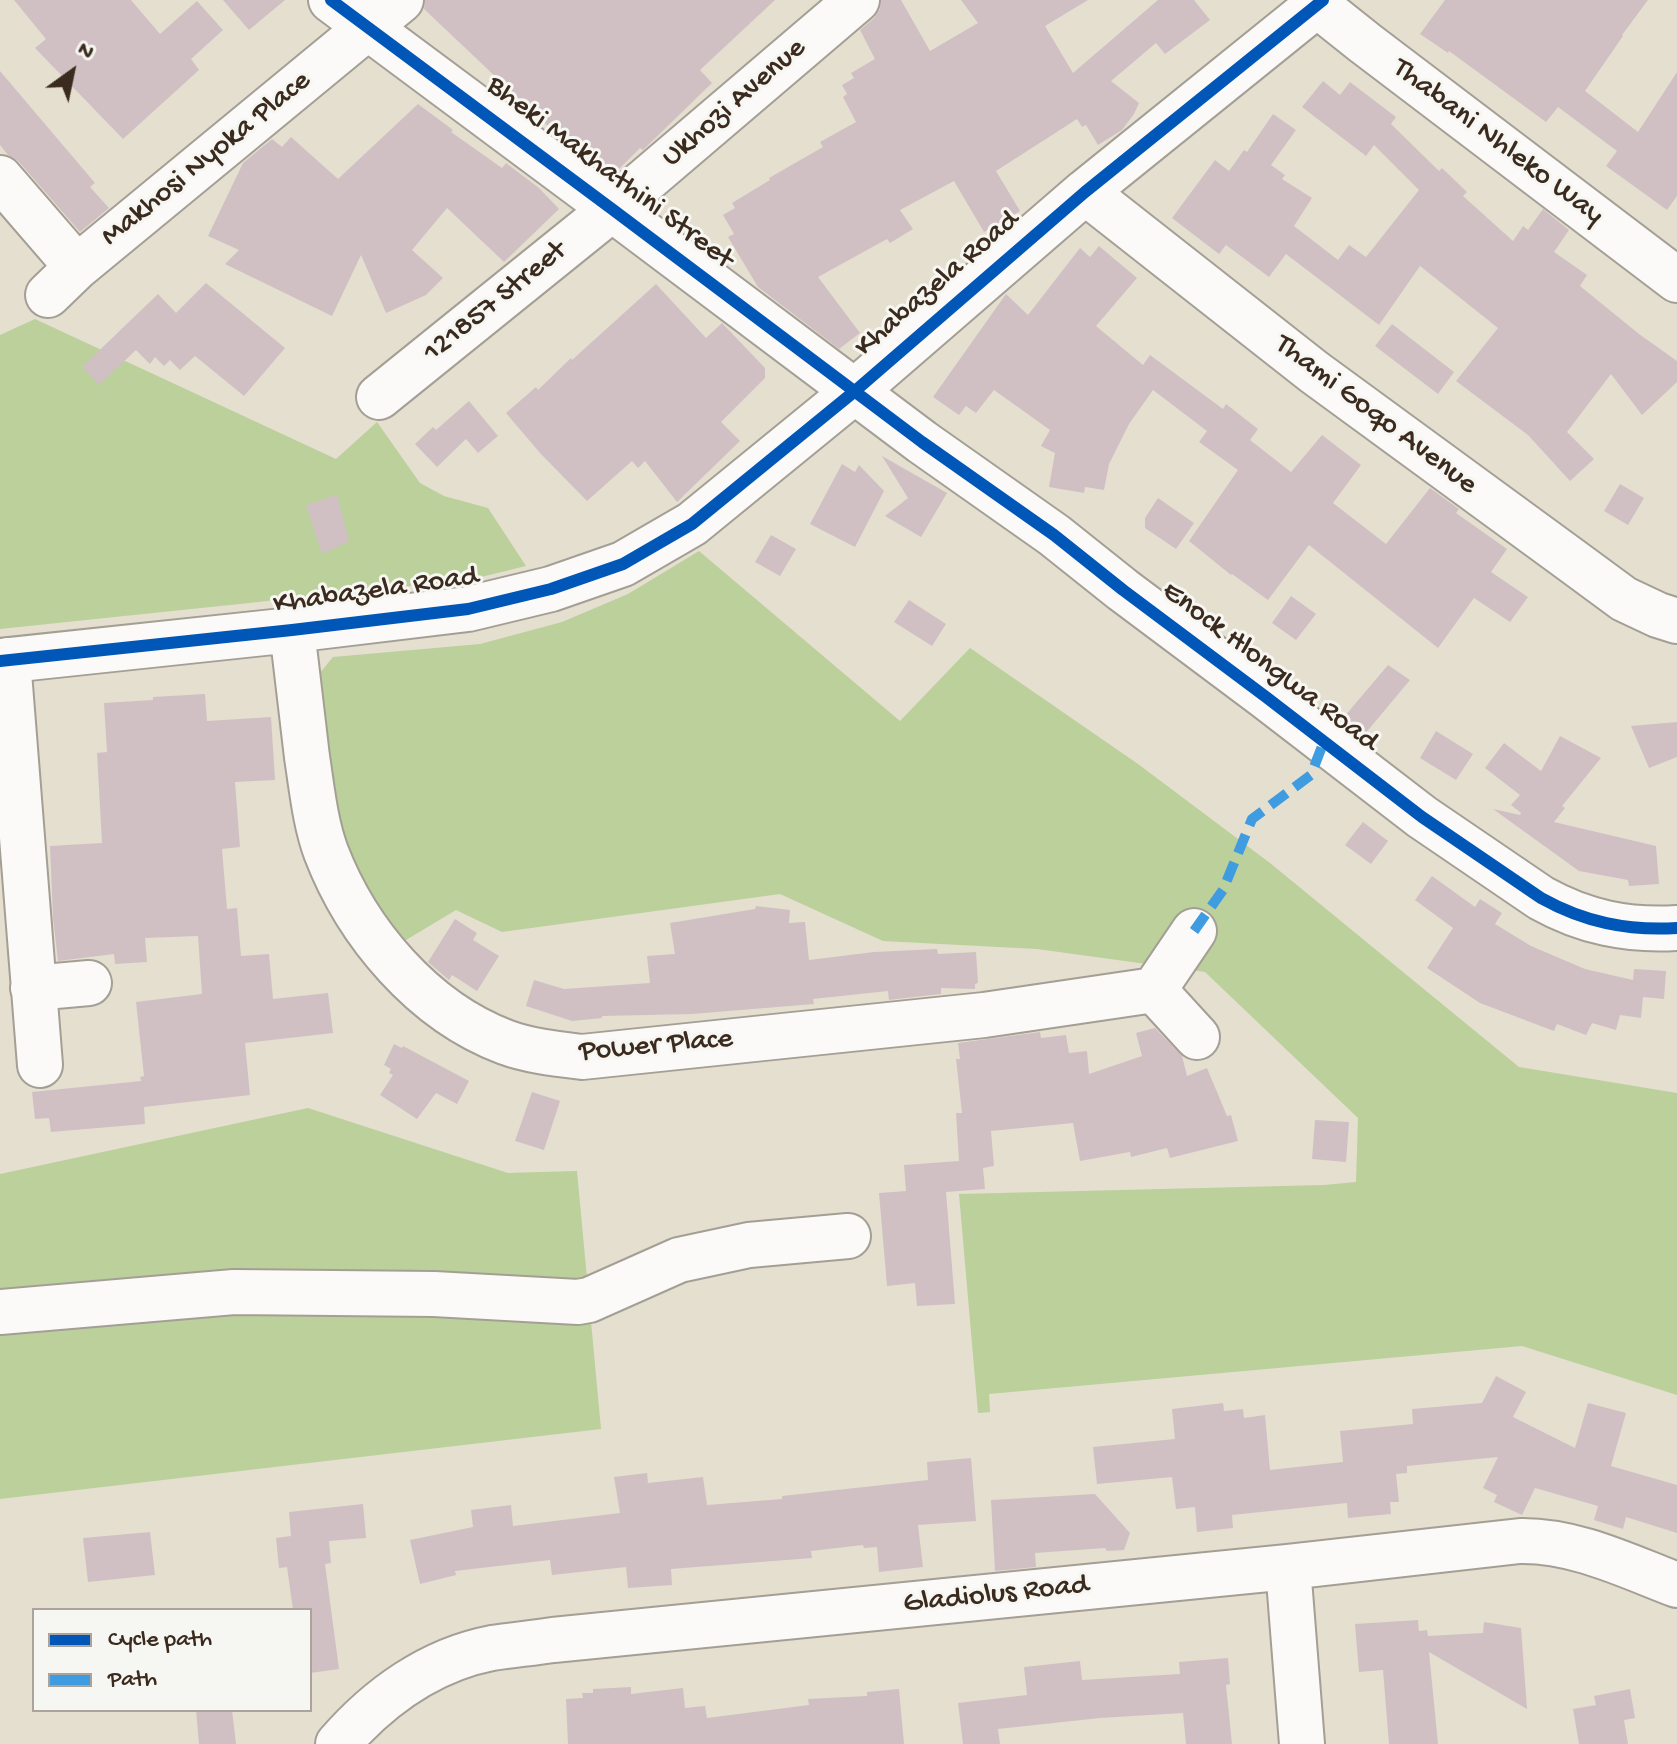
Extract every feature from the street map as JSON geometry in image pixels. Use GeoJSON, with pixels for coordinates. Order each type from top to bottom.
{"type":"FeatureCollection","features":[{"type":"Feature","properties":{"kind":"street","name":"Bheki Makhathini Street"},"geometry":{"type":"LineString","coordinates":[[331,0],[384,14],[612,209],[855,391]]}},
{"type":"Feature","properties":{"kind":"street","name":"Ukhozi Avenue"},"geometry":{"type":"LineString","coordinates":[[612,209],[857,0]]}},
{"type":"Feature","properties":{"kind":"street","name":"Khabazela Road"},"geometry":{"type":"LineString","coordinates":[[4,660],[468,609],[551,589],[623,564],[692,524],[855,391],[1085,192],[1317,2]]}},
{"type":"Feature","properties":{"kind":"street","name":"Thabani Nhleko Way"},"geometry":{"type":"LineString","coordinates":[[1317,2],[1378,53],[1677,280]]}},
{"type":"Feature","properties":{"kind":"street","name":"Makhosi Nyoka Place"},"geometry":{"type":"LineString","coordinates":[[0,178],[62,281],[384,14]]}},
{"type":"Feature","properties":{"kind":"street","name":"Thami Goqo Avenue"},"geometry":{"type":"LineString","coordinates":[[1085,192],[1314,372],[1624,599],[1677,621]]}},
{"type":"Feature","properties":{"kind":"street","name":"121857 Street"},"geometry":{"type":"LineString","coordinates":[[379,397],[612,209]]}},
{"type":"Feature","properties":{"kind":"street","name":"Enock Hlongwa Road"},"geometry":{"type":"LineString","coordinates":[[855,391],[1054,535],[1422,817],[1541,898],[1562,910],[1598,923],[1677,928]]}},
{"type":"Feature","properties":{"kind":"street","name":"Power Place"},"geometry":{"type":"LineString","coordinates":[[292,630],[314,809],[326,852],[349,902],[385,952],[424,993],[465,1023],[506,1042],[582,1057],[984,1015],[1154,990]]}},
{"type":"Feature","properties":{"kind":"street"},"geometry":{"type":"LineString","coordinates":[[4,660],[40,1065]]}},
{"type":"Feature","properties":{"kind":"street"},"geometry":{"type":"LineString","coordinates":[[1194,931],[1154,990],[1197,1037]]}},
{"type":"Feature","properties":{"kind":"street"},"geometry":{"type":"LineString","coordinates":[[33,988],[89,983]]}},
{"type":"Feature","properties":{"kind":"street"},"geometry":{"type":"LineString","coordinates":[[0,1312],[234,1292],[434,1294],[578,1302],[679,1260],[749,1245],[848,1236]]}},
{"type":"Feature","properties":{"kind":"street","name":"Gladiolus Road"},"geometry":{"type":"LineString","coordinates":[[338,1744],[380,1701],[450,1660],[490,1649],[553,1640],[1520,1541],[1563,1544],[1677,1585]]}},
{"type":"Feature","properties":{"kind":"street"},"geometry":{"type":"LineString","coordinates":[[1288,1567],[1302,1744]]}},
{"type":"Feature","properties":{"kind":"green space"},"geometry":{"type":"Polygon","coordinates":[[[35,319],[336,459],[377,422],[420,483],[444,496],[488,508],[526,566],[469,580],[0,629],[0,335],[35,319]]]}},
{"type":"Feature","properties":{"kind":"green space"},"geometry":{"type":"Polygon","coordinates":[[[699,551],[900,721],[970,648],[1138,764],[1270,863],[1519,1067],[1677,1093],[1677,1395],[1522,1346],[989,1394],[990,1412],[978,1413],[959,1194],[1356,1182],[1358,1118],[1205,972],[1037,949],[883,941],[780,894],[502,932],[456,910],[391,949],[353,887],[310,685],[333,657],[480,644],[562,622],[628,594],[699,551]]]}},
{"type":"Feature","properties":{"kind":"green space"},"geometry":{"type":"Polygon","coordinates":[[[308,1108],[508,1173],[577,1171],[601,1429],[0,1499],[0,1174],[308,1108]]]}},
{"type":"Feature","properties":{"kind":"building"},"geometry":{"type":"Polygon","coordinates":[[[14,0],[131,0],[160,34],[197,1],[223,30],[191,59],[199,70],[123,139],[35,48],[46,39],[14,0]]]}},
{"type":"Feature","properties":{"kind":"building"},"geometry":{"type":"Polygon","coordinates":[[[223,0],[285,0],[249,30],[223,0]]]}},
{"type":"Feature","properties":{"kind":"building"},"geometry":{"type":"Polygon","coordinates":[[[425,0],[775,0],[700,70],[712,83],[611,177],[588,160],[556,128],[553,131],[424,9],[425,0]]]}},
{"type":"Feature","properties":{"kind":"building"},"geometry":{"type":"Polygon","coordinates":[[[881,0],[901,0],[930,51],[978,23],[961,0],[1088,0],[1045,26],[1073,73],[1158,0],[1194,0],[1210,20],[1165,54],[1156,43],[1111,81],[1139,103],[1122,130],[1098,145],[1086,125],[1082,127],[1077,119],[996,171],[1020,211],[984,232],[954,181],[900,210],[913,229],[890,243],[887,239],[818,277],[860,333],[839,349],[758,287],[728,237],[734,234],[723,215],[735,208],[732,203],[823,147],[820,142],[856,122],[843,97],[847,94],[842,85],[854,78],[851,73],[875,59],[860,30],[874,18],[881,0]]]}},
{"type":"Feature","properties":{"kind":"building"},"geometry":{"type":"Polygon","coordinates":[[[1445,0],[1648,0],[1585,91],[1638,132],[1677,72],[1677,196],[1667,210],[1606,166],[1617,151],[1558,107],[1546,122],[1449,51],[1420,34],[1445,0]]]}},
{"type":"Feature","properties":{"kind":"building"},"geometry":{"type":"Polygon","coordinates":[[[0,71],[95,183],[90,187],[109,208],[80,232],[19,162],[0,145],[0,71]]]}},
{"type":"Feature","properties":{"kind":"building"},"geometry":{"type":"Polygon","coordinates":[[[1323,81],[1340,95],[1350,82],[1396,117],[1391,124],[1439,171],[1442,168],[1467,192],[1463,196],[1513,241],[1523,226],[1528,230],[1543,209],[1569,230],[1554,252],[1587,275],[1580,286],[1677,361],[1677,382],[1642,415],[1611,374],[1567,432],[1594,459],[1570,481],[1528,435],[1456,381],[1498,328],[1420,266],[1379,325],[1286,254],[1269,277],[1226,245],[1219,254],[1172,218],[1215,160],[1229,171],[1244,150],[1247,152],[1273,114],[1296,130],[1271,165],[1285,175],[1282,179],[1312,198],[1294,226],[1338,260],[1349,245],[1366,257],[1419,190],[1374,145],[1366,156],[1302,107],[1323,81]]]}},
{"type":"Feature","properties":{"kind":"building"},"geometry":{"type":"Polygon","coordinates":[[[418,104],[502,168],[506,163],[539,188],[559,209],[504,262],[447,208],[412,250],[443,278],[426,295],[386,313],[361,255],[332,316],[225,264],[239,250],[208,236],[243,163],[272,139],[282,147],[291,137],[338,179],[418,104]]]}},
{"type":"Feature","properties":{"kind":"building"},"geometry":{"type":"Polygon","coordinates":[[[1099,246],[1137,278],[1096,326],[1143,365],[1150,355],[1223,409],[1226,404],[1258,429],[1250,440],[1291,472],[1322,435],[1361,465],[1333,503],[1386,544],[1430,488],[1459,509],[1456,513],[1507,549],[1491,572],[1528,597],[1510,622],[1474,598],[1438,648],[1309,545],[1268,600],[1189,541],[1238,470],[1199,442],[1207,431],[1153,390],[1129,424],[1109,464],[1104,490],[1085,487],[1084,493],[1049,487],[1055,453],[1041,446],[1050,430],[994,390],[976,413],[966,406],[959,415],[933,397],[1006,294],[1028,315],[1080,248],[1090,257],[1099,246]]]}},
{"type":"Feature","properties":{"kind":"building"},"geometry":{"type":"Polygon","coordinates":[[[206,283],[285,348],[244,396],[195,356],[180,370],[170,360],[164,366],[155,357],[150,364],[136,350],[99,385],[82,367],[158,294],[176,313],[206,283]]]}},
{"type":"Feature","properties":{"kind":"building"},"geometry":{"type":"Polygon","coordinates":[[[656,284],[706,338],[722,323],[765,368],[765,378],[721,422],[740,441],[677,502],[645,461],[638,468],[632,461],[587,501],[506,413],[536,387],[538,390],[656,284]]]}},
{"type":"Feature","properties":{"kind":"building"},"geometry":{"type":"Polygon","coordinates":[[[1392,324],[1454,372],[1438,394],[1375,346],[1392,324]]]}},
{"type":"Feature","properties":{"kind":"building"},"geometry":{"type":"Polygon","coordinates":[[[469,401],[498,436],[478,453],[466,439],[437,467],[415,444],[469,401]]]}},
{"type":"Feature","properties":{"kind":"building"},"geometry":{"type":"Polygon","coordinates":[[[882,456],[947,493],[921,537],[885,516],[908,498],[882,456]]]}},
{"type":"Feature","properties":{"kind":"building"},"geometry":{"type":"Polygon","coordinates":[[[842,464],[855,472],[859,465],[884,491],[855,547],[810,524],[842,464]]]}},
{"type":"Feature","properties":{"kind":"building"},"geometry":{"type":"Polygon","coordinates":[[[1620,484],[1644,498],[1628,525],[1604,511],[1620,484]]]}},
{"type":"Feature","properties":{"kind":"building"},"geometry":{"type":"Polygon","coordinates":[[[337,495],[349,541],[322,554],[306,505],[337,495]]]}},
{"type":"Feature","properties":{"kind":"building"},"geometry":{"type":"Polygon","coordinates":[[[1158,498],[1194,523],[1176,549],[1145,528],[1145,518],[1158,498]]]}},
{"type":"Feature","properties":{"kind":"building"},"geometry":{"type":"Polygon","coordinates":[[[771,535],[796,549],[780,576],[755,562],[771,535]]]}},
{"type":"Feature","properties":{"kind":"building"},"geometry":{"type":"Polygon","coordinates":[[[1291,596],[1316,614],[1296,640],[1272,623],[1291,596]]]}},
{"type":"Feature","properties":{"kind":"building"},"geometry":{"type":"Polygon","coordinates":[[[909,600],[946,624],[932,646],[894,622],[909,600]]]}},
{"type":"Feature","properties":{"kind":"building"},"geometry":{"type":"Polygon","coordinates":[[[1388,665],[1410,680],[1364,735],[1344,717],[1388,665]]]}},
{"type":"Feature","properties":{"kind":"building"},"geometry":{"type":"Polygon","coordinates":[[[205,694],[207,721],[271,717],[275,780],[235,782],[240,847],[222,849],[227,909],[237,908],[241,956],[269,954],[273,999],[328,993],[333,1033],[245,1043],[250,1095],[144,1107],[145,1124],[51,1132],[49,1118],[35,1119],[32,1092],[141,1081],[140,1077],[144,1076],[136,1002],[202,994],[198,936],[145,938],[147,962],[115,964],[114,954],[58,961],[50,846],[102,843],[97,753],[107,752],[104,703],[205,694]]]}},
{"type":"Feature","properties":{"kind":"building"},"geometry":{"type":"Polygon","coordinates":[[[1677,722],[1677,757],[1649,768],[1631,726],[1677,722]]]}},
{"type":"Feature","properties":{"kind":"building"},"geometry":{"type":"Polygon","coordinates":[[[1436,731],[1473,754],[1456,780],[1420,758],[1436,731]]]}},
{"type":"Feature","properties":{"kind":"building"},"geometry":{"type":"Polygon","coordinates":[[[1560,736],[1601,758],[1562,806],[1565,808],[1554,822],[1656,846],[1659,884],[1629,886],[1628,880],[1579,871],[1493,809],[1521,813],[1511,805],[1520,795],[1485,768],[1504,743],[1541,771],[1560,736]]]}},
{"type":"Feature","properties":{"kind":"building"},"geometry":{"type":"Polygon","coordinates":[[[1363,822],[1388,841],[1371,864],[1345,845],[1363,822]]]}},
{"type":"Feature","properties":{"kind":"building"},"geometry":{"type":"Polygon","coordinates":[[[1432,876],[1475,907],[1480,899],[1502,913],[1495,924],[1531,946],[1585,969],[1633,980],[1634,969],[1666,971],[1664,999],[1643,997],[1641,1018],[1620,1015],[1616,1030],[1592,1023],[1586,1035],[1557,1024],[1554,1031],[1480,1003],[1427,968],[1453,928],[1415,900],[1432,876]]]}},
{"type":"Feature","properties":{"kind":"building"},"geometry":{"type":"Polygon","coordinates":[[[756,906],[790,910],[789,923],[805,922],[809,960],[874,952],[937,949],[938,954],[976,952],[978,983],[975,989],[941,988],[941,994],[889,1000],[888,991],[813,999],[814,1004],[692,1014],[602,1016],[572,1021],[526,1006],[534,980],[564,989],[650,983],[647,956],[675,954],[670,923],[755,909],[756,906]]]}},
{"type":"Feature","properties":{"kind":"building"},"geometry":{"type":"Polygon","coordinates":[[[455,919],[477,933],[473,940],[499,956],[477,991],[452,975],[449,980],[428,962],[455,919]]]}},
{"type":"Feature","properties":{"kind":"building"},"geometry":{"type":"Polygon","coordinates":[[[1155,1028],[1182,1056],[1187,1076],[1207,1068],[1227,1116],[1231,1115],[1238,1141],[1170,1158],[1167,1148],[1131,1157],[1130,1152],[1080,1161],[1073,1123],[991,1131],[994,1166],[983,1168],[985,1189],[946,1192],[955,1304],[917,1306],[915,1283],[887,1286],[879,1193],[906,1191],[904,1165],[959,1161],[956,1113],[962,1113],[956,1059],[960,1059],[958,1043],[1040,1032],[1041,1038],[1066,1035],[1069,1053],[1087,1051],[1089,1074],[1142,1056],[1136,1033],[1155,1028]]]}},
{"type":"Feature","properties":{"kind":"building"},"geometry":{"type":"Polygon","coordinates":[[[394,1044],[469,1081],[457,1104],[436,1093],[417,1119],[380,1095],[393,1075],[389,1073],[391,1069],[384,1065],[394,1044]]]}},
{"type":"Feature","properties":{"kind":"building"},"geometry":{"type":"Polygon","coordinates":[[[532,1092],[560,1101],[544,1150],[515,1141],[532,1092]]]}},
{"type":"Feature","properties":{"kind":"building"},"geometry":{"type":"Polygon","coordinates":[[[1315,1120],[1349,1122],[1346,1162],[1312,1159],[1315,1120]]]}},
{"type":"Feature","properties":{"kind":"building"},"geometry":{"type":"Polygon","coordinates":[[[1496,1376],[1526,1392],[1513,1417],[1575,1448],[1588,1403],[1626,1413],[1611,1466],[1677,1485],[1677,1533],[1626,1517],[1623,1529],[1594,1520],[1598,1506],[1535,1488],[1522,1515],[1494,1502],[1497,1495],[1483,1488],[1498,1457],[1407,1466],[1407,1473],[1396,1474],[1399,1502],[1390,1502],[1391,1514],[1348,1518],[1347,1503],[1232,1515],[1233,1528],[1197,1532],[1195,1507],[1176,1509],[1172,1477],[1097,1484],[1093,1447],[1175,1439],[1172,1409],[1223,1403],[1224,1411],[1243,1409],[1244,1418],[1265,1415],[1270,1470],[1343,1462],[1340,1431],[1413,1424],[1412,1409],[1482,1403],[1496,1376]]]}},
{"type":"Feature","properties":{"kind":"building"},"geometry":{"type":"Polygon","coordinates":[[[971,1458],[976,1521],[918,1525],[923,1567],[879,1572],[877,1547],[864,1548],[863,1545],[811,1551],[812,1558],[671,1569],[672,1585],[628,1588],[626,1567],[552,1575],[550,1560],[455,1571],[456,1575],[420,1584],[410,1540],[473,1527],[471,1510],[511,1505],[513,1526],[620,1513],[614,1477],[647,1473],[648,1483],[703,1477],[707,1505],[782,1499],[782,1496],[928,1480],[927,1462],[971,1458]]]}},
{"type":"Feature","properties":{"kind":"building"},"geometry":{"type":"Polygon","coordinates":[[[1095,1494],[1130,1533],[1124,1550],[1107,1551],[1105,1548],[1035,1553],[1036,1567],[995,1571],[991,1500],[1095,1494]]]}},
{"type":"Feature","properties":{"kind":"building"},"geometry":{"type":"Polygon","coordinates":[[[363,1504],[366,1538],[329,1541],[331,1563],[325,1564],[339,1669],[312,1673],[312,1608],[293,1608],[287,1567],[279,1568],[276,1538],[291,1536],[289,1512],[363,1504]]]}},
{"type":"Feature","properties":{"kind":"building"},"geometry":{"type":"Polygon","coordinates":[[[150,1532],[155,1575],[88,1582],[83,1538],[150,1532]]]}},
{"type":"Feature","properties":{"kind":"building"},"geometry":{"type":"Polygon","coordinates":[[[1418,1620],[1419,1631],[1427,1630],[1428,1636],[1483,1633],[1484,1622],[1521,1628],[1527,1709],[1429,1652],[1438,1744],[1389,1744],[1383,1670],[1359,1672],[1355,1624],[1418,1620]]]}},
{"type":"Feature","properties":{"kind":"building"},"geometry":{"type":"Polygon","coordinates":[[[1228,1658],[1230,1684],[1226,1685],[1232,1744],[1186,1744],[1183,1713],[998,1729],[1000,1744],[963,1744],[958,1703],[1027,1695],[1024,1667],[1080,1661],[1082,1680],[1180,1674],[1179,1662],[1228,1658]]]}},
{"type":"Feature","properties":{"kind":"building"},"geometry":{"type":"Polygon","coordinates":[[[631,1687],[631,1694],[683,1688],[685,1708],[705,1706],[707,1718],[809,1705],[808,1699],[867,1696],[867,1692],[899,1689],[904,1744],[568,1744],[566,1699],[583,1698],[582,1693],[593,1693],[593,1689],[631,1687]]]}},
{"type":"Feature","properties":{"kind":"building"},"geometry":{"type":"Polygon","coordinates":[[[1630,1689],[1635,1718],[1624,1720],[1628,1744],[1579,1744],[1573,1709],[1596,1705],[1594,1696],[1630,1689]]]}},
{"type":"Feature","properties":{"kind":"building"},"geometry":{"type":"Polygon","coordinates":[[[196,1712],[232,1712],[236,1744],[199,1744],[196,1712]]]}},
{"type":"Feature","properties":{"kind":"marked path"},"geometry":{"type":"LineString","coordinates":[[1194,931],[1223,890],[1252,819],[1311,775],[1324,741]]}},
{"type":"Feature","properties":{"kind":"cycle path"},"geometry":{"type":"LineString","coordinates":[[331,0],[922,442],[1054,535],[1422,817],[1541,898],[1573,913],[1623,926],[1677,928]]}},
{"type":"Feature","properties":{"kind":"cycle path"},"geometry":{"type":"LineString","coordinates":[[0,661],[468,609],[551,589],[623,564],[692,524],[855,391],[1085,192],[1323,0]]}}]}
